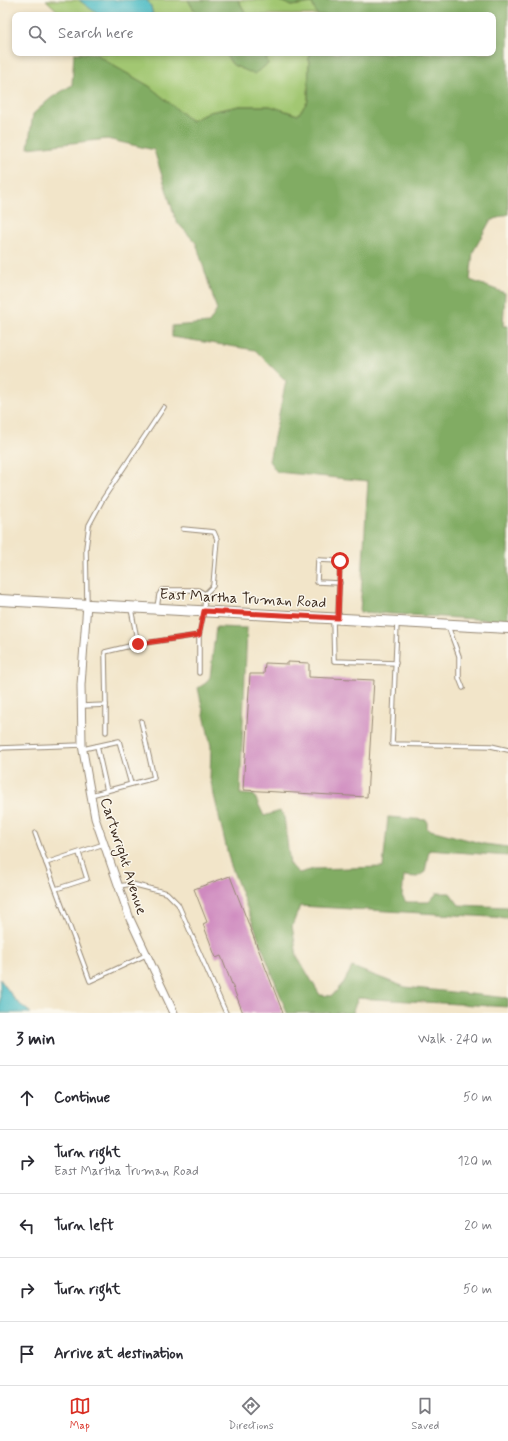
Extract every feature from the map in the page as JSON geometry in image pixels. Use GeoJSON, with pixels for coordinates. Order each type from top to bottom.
{"type":"FeatureCollection","features":[{"type":"Feature","properties":{"kind":"main road","name":"East Martha Truman Road"},"geometry":{"type":"LineString","coordinates":[[0,600],[508,628]]}},
{"type":"Feature","properties":{"kind":"street","name":"Cartwright Avenue"},"geometry":{"type":"LineString","coordinates":[[87,604],[81,685],[83,747],[90,795],[95,818],[130,919],[174,1013]]}},
{"type":"Feature","properties":{"kind":"lane"},"geometry":{"type":"LineString","coordinates":[[87,604],[86,548],[89,525],[103,499],[164,407]]}},
{"type":"Feature","properties":{"kind":"lane"},"geometry":{"type":"LineString","coordinates":[[183,528],[214,532],[217,539],[212,586],[205,594],[204,611],[199,635],[198,673]]}},
{"type":"Feature","properties":{"kind":"lane"},"geometry":{"type":"LineString","coordinates":[[340,583],[318,582],[318,560],[340,561],[340,583],[336,618],[334,661],[396,663]]}},
{"type":"Feature","properties":{"kind":"lane"},"geometry":{"type":"LineString","coordinates":[[157,608],[159,595],[162,590],[198,590],[205,594]]}},
{"type":"Feature","properties":{"kind":"lane"},"geometry":{"type":"LineString","coordinates":[[130,606],[138,644]]}},
{"type":"Feature","properties":{"kind":"lane"},"geometry":{"type":"LineString","coordinates":[[397,622],[392,744],[491,746],[508,750]]}},
{"type":"Feature","properties":{"kind":"lane"},"geometry":{"type":"LineString","coordinates":[[448,624],[459,656],[459,678],[463,688]]}},
{"type":"Feature","properties":{"kind":"lane"},"geometry":{"type":"LineString","coordinates":[[106,732],[104,652],[138,644],[199,635]]}},
{"type":"Feature","properties":{"kind":"lane"},"geometry":{"type":"LineString","coordinates":[[82,706],[106,705]]}},
{"type":"Feature","properties":{"kind":"lane"},"geometry":{"type":"LineString","coordinates":[[90,795],[154,778],[141,721]]}},
{"type":"Feature","properties":{"kind":"lane"},"geometry":{"type":"LineString","coordinates":[[0,748],[83,747],[97,746],[119,741],[131,784]]}},
{"type":"Feature","properties":{"kind":"lane"},"geometry":{"type":"LineString","coordinates":[[97,746],[107,791]]}},
{"type":"Feature","properties":{"kind":"lane"},"geometry":{"type":"LineString","coordinates":[[35,833],[90,981],[146,955]]}},
{"type":"Feature","properties":{"kind":"lane"},"geometry":{"type":"LineString","coordinates":[[46,863],[104,844]]}},
{"type":"Feature","properties":{"kind":"lane"},"geometry":{"type":"LineString","coordinates":[[56,889],[88,879],[79,853]]}},
{"type":"Feature","properties":{"kind":"lane"},"geometry":{"type":"LineString","coordinates":[[118,886],[132,884],[167,893],[178,904],[226,1013]]}},
{"type":"Feature","properties":{"kind":"green space"},"geometry":{"type":"Polygon","coordinates":[[[46,0],[79,0],[95,12],[59,12],[46,0]]]}},
{"type":"Feature","properties":{"kind":"green space"},"geometry":{"type":"Polygon","coordinates":[[[147,0],[188,0],[195,12],[152,12],[147,0]]]}},
{"type":"Feature","properties":{"kind":"green space"},"geometry":{"type":"Polygon","coordinates":[[[188,0],[238,0],[245,12],[195,12],[188,0]]]}},
{"type":"Feature","properties":{"kind":"green space"},"geometry":{"type":"Polygon","coordinates":[[[238,0],[278,0],[292,6],[312,3],[316,12],[245,12],[238,0]]]}},
{"type":"Feature","properties":{"kind":"green space"},"geometry":{"type":"Polygon","coordinates":[[[278,0],[508,0],[508,214],[490,221],[473,252],[470,280],[505,293],[503,326],[508,326],[508,621],[360,612],[368,481],[277,472],[269,461],[286,381],[255,350],[172,337],[172,326],[209,323],[217,310],[196,243],[176,221],[154,150],[107,139],[28,148],[33,114],[51,98],[72,85],[74,56],[99,56],[149,86],[191,121],[210,112],[239,106],[270,106],[298,115],[308,101],[309,56],[496,56],[496,12],[316,12],[312,3],[292,6],[278,0]]]}},
{"type":"Feature","properties":{"kind":"green space"},"geometry":{"type":"Polygon","coordinates":[[[99,56],[226,56],[233,65],[268,64],[266,56],[309,56],[308,101],[298,115],[270,106],[239,106],[210,112],[191,121],[149,86],[99,56]]]}},
{"type":"Feature","properties":{"kind":"green space"},"geometry":{"type":"Polygon","coordinates":[[[226,56],[266,56],[268,64],[254,74],[233,65],[226,56]]]}},
{"type":"Feature","properties":{"kind":"green space"},"geometry":{"type":"Polygon","coordinates":[[[216,627],[247,628],[240,794],[254,795],[264,816],[280,811],[284,816],[290,865],[299,873],[314,869],[383,867],[388,817],[427,820],[427,829],[484,844],[508,847],[508,856],[429,850],[425,872],[417,877],[404,876],[402,896],[406,902],[429,902],[437,893],[450,893],[459,905],[508,907],[508,918],[300,906],[292,926],[297,956],[320,995],[332,996],[344,982],[352,967],[405,987],[508,998],[508,1007],[358,998],[353,1011],[354,1013],[287,1013],[230,863],[210,778],[211,746],[198,688],[206,683],[210,677],[216,627]]]}},
{"type":"Feature","properties":{"kind":"water"},"geometry":{"type":"Polygon","coordinates":[[[79,0],[147,0],[152,12],[95,12],[79,0]]]}},
{"type":"Feature","properties":{"kind":"water"},"geometry":{"type":"Polygon","coordinates":[[[0,979],[16,1001],[31,1013],[0,1013],[0,979]]]}},
{"type":"Feature","properties":{"kind":"building"},"geometry":{"type":"Polygon","coordinates":[[[288,662],[309,663],[309,677],[374,680],[367,797],[243,790],[250,674],[264,674],[265,663],[288,664],[288,662]]]}},
{"type":"Feature","properties":{"kind":"building"},"geometry":{"type":"Polygon","coordinates":[[[230,876],[283,1013],[243,1013],[221,956],[216,958],[203,924],[207,922],[194,889],[230,876]]]}},
{"type":"Feature","properties":{"kind":"route"},"geometry":{"type":"LineString","coordinates":[[138,644],[199,635],[204,611],[338,618],[340,561]]}}]}
